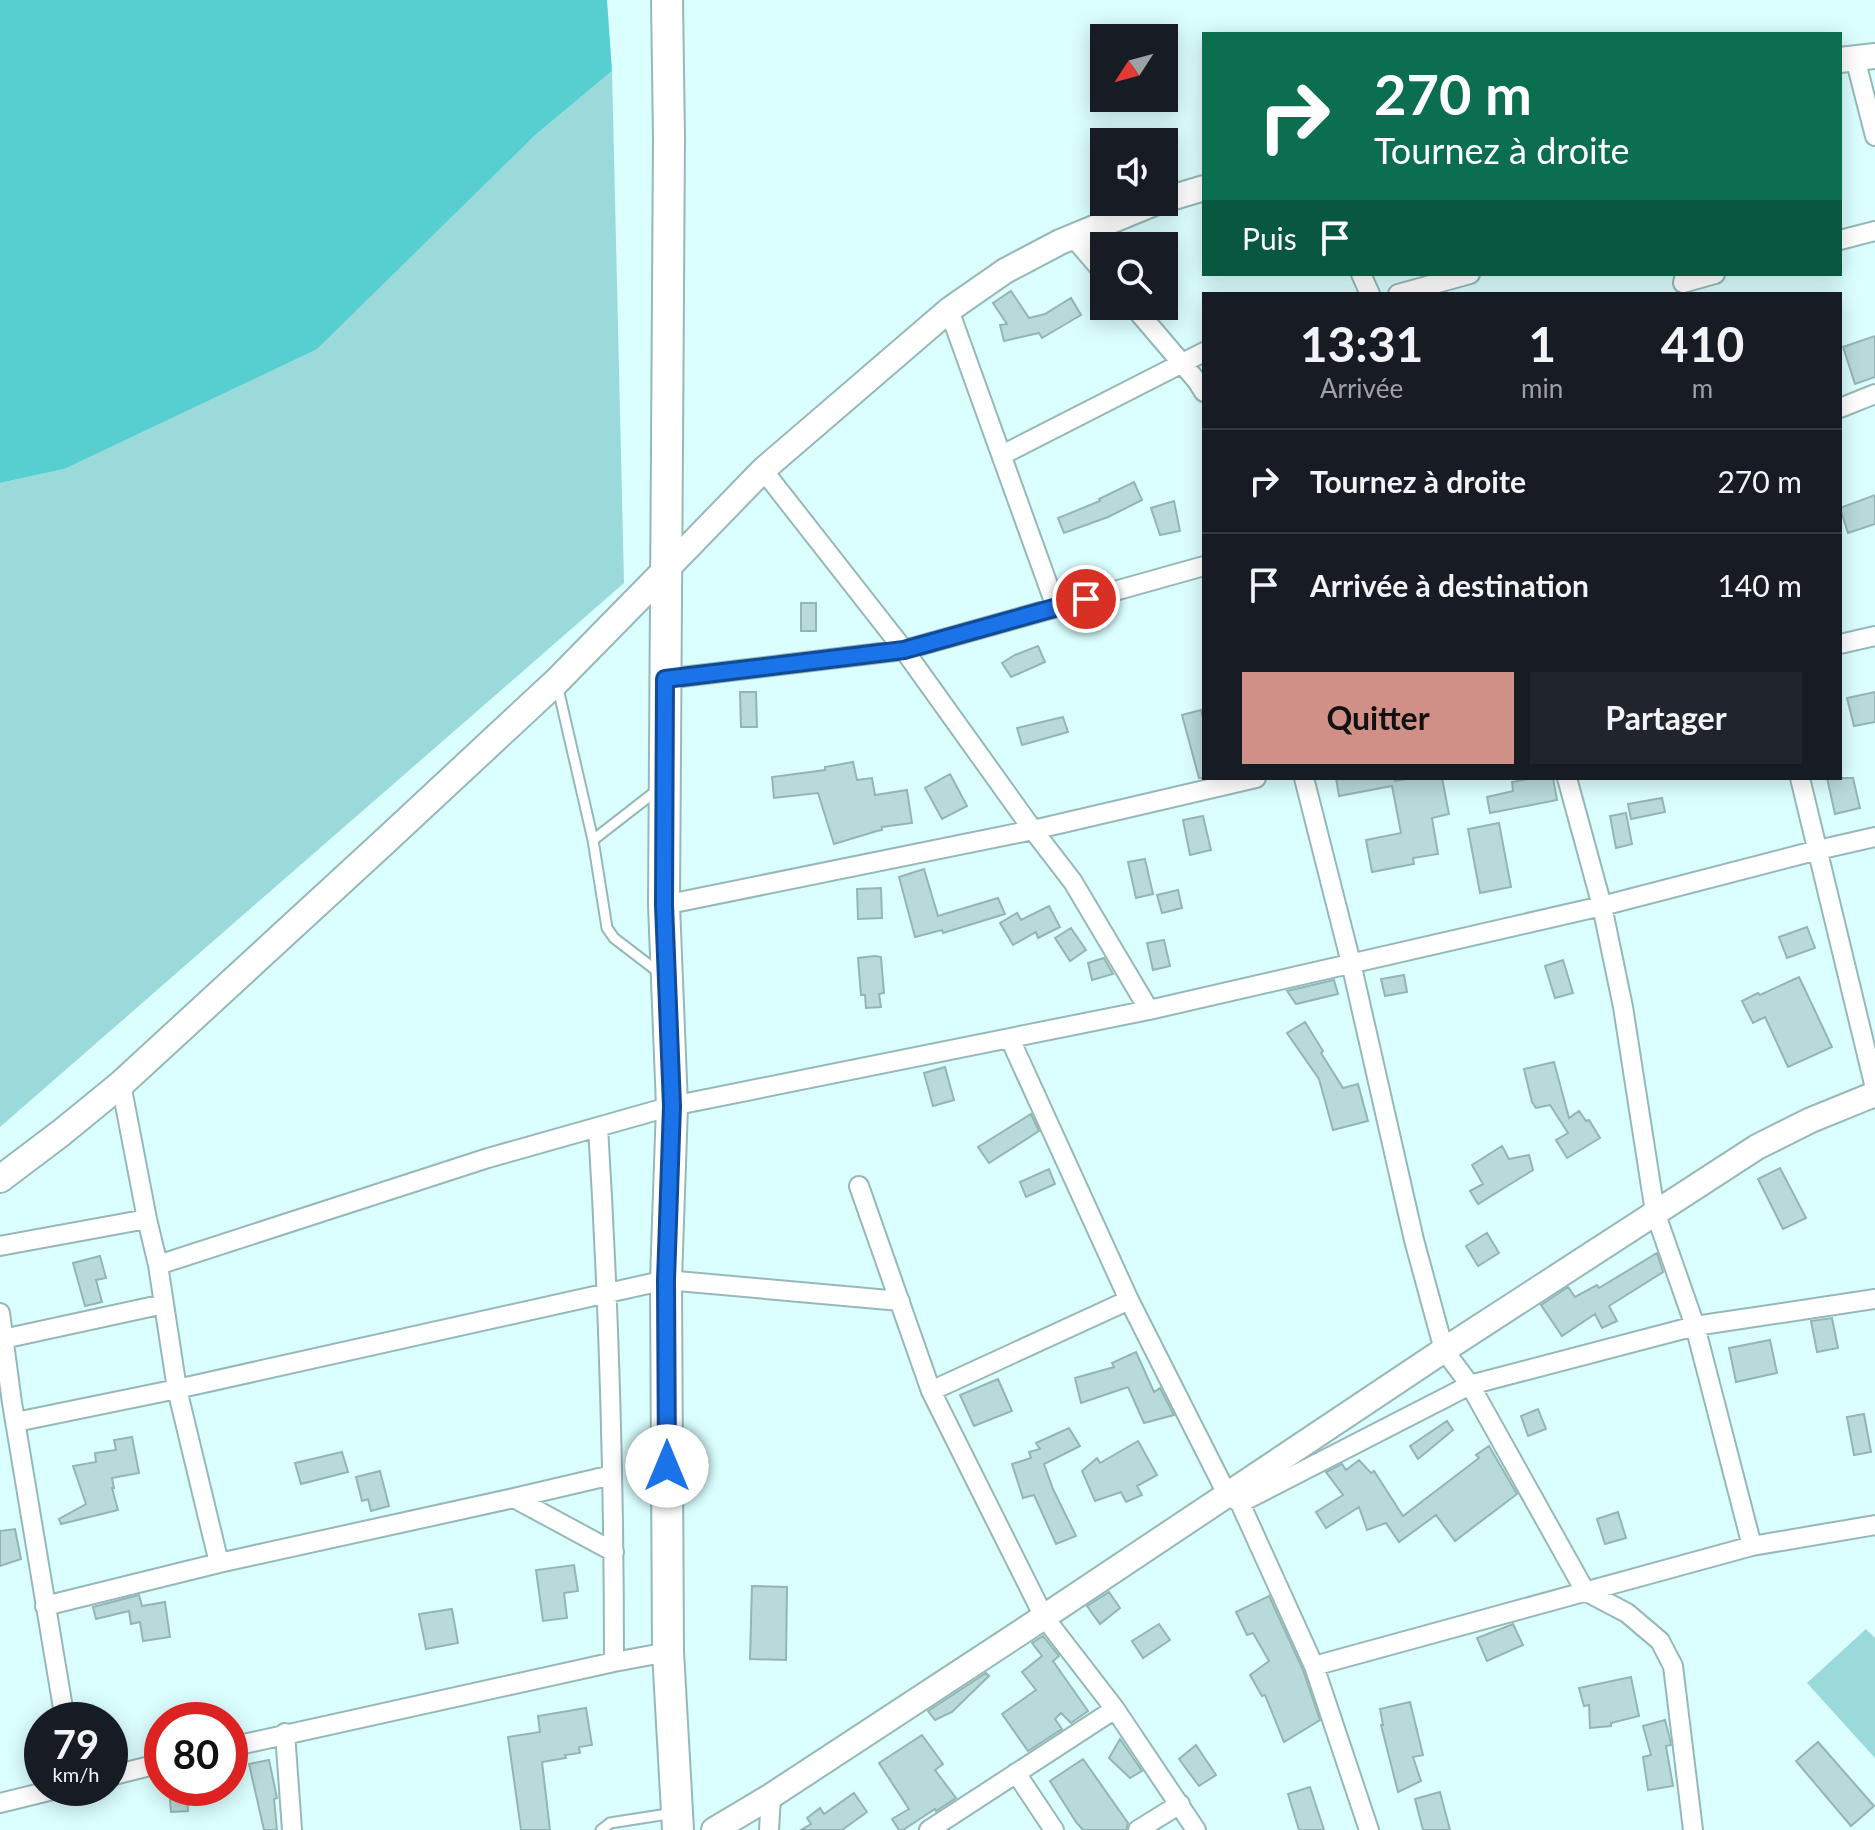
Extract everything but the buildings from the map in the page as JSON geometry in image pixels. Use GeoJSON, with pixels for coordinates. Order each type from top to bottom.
{"type":"FeatureCollection","features":[{"type":"Feature","properties":{"kind":"highway"},"geometry":{"type":"LineString","coordinates":[[667,0],[669,154],[664,905],[672,1106],[666,1280],[668,1652],[678,1822]]}},
{"type":"Feature","properties":{"kind":"main road"},"geometry":{"type":"LineString","coordinates":[[0,1179],[121,1084],[557,681],[666,570]]}},
{"type":"Feature","properties":{"kind":"street"},"geometry":{"type":"LineString","coordinates":[[1857,58],[1875,136]]}},
{"type":"Feature","properties":{"kind":"street"},"geometry":{"type":"LineString","coordinates":[[1178,196],[1202,189]]}},
{"type":"Feature","properties":{"kind":"street"},"geometry":{"type":"LineString","coordinates":[[666,570],[763,470],[949,310],[1005,271],[1072,236],[1122,216]]}},
{"type":"Feature","properties":{"kind":"street"},"geometry":{"type":"LineString","coordinates":[[1842,239],[1875,231]]}},
{"type":"Feature","properties":{"kind":"street"},"geometry":{"type":"LineString","coordinates":[[1072,236],[1090,257]]}},
{"type":"Feature","properties":{"kind":"street"},"geometry":{"type":"LineString","coordinates":[[1405,292],[1463,276]]}},
{"type":"Feature","properties":{"kind":"street"},"geometry":{"type":"LineString","coordinates":[[1682,281],[1706,276]]}},
{"type":"Feature","properties":{"kind":"street"},"geometry":{"type":"LineString","coordinates":[[949,310],[1056,607]]}},
{"type":"Feature","properties":{"kind":"street"},"geometry":{"type":"LineString","coordinates":[[1145,320],[1202,389]]}},
{"type":"Feature","properties":{"kind":"street"},"geometry":{"type":"LineString","coordinates":[[1002,455],[1202,353]]}},
{"type":"Feature","properties":{"kind":"street"},"geometry":{"type":"LineString","coordinates":[[1842,407],[1875,394]]}},
{"type":"Feature","properties":{"kind":"street"},"geometry":{"type":"LineString","coordinates":[[763,470],[904,650],[1073,882],[1149,1010]]}},
{"type":"Feature","properties":{"kind":"street"},"geometry":{"type":"LineString","coordinates":[[665,679],[904,650],[1202,567]]}},
{"type":"Feature","properties":{"kind":"street"},"geometry":{"type":"LineString","coordinates":[[1842,644],[1875,636]]}},
{"type":"Feature","properties":{"kind":"street"},"geometry":{"type":"LineString","coordinates":[[664,905],[1033,830],[1247,780]]}},
{"type":"Feature","properties":{"kind":"street"},"geometry":{"type":"LineString","coordinates":[[1305,780],[1351,963],[1414,1240],[1444,1350],[1470,1385],[1585,1591],[1627,1613],[1660,1641],[1673,1666],[1693,1830]]}},
{"type":"Feature","properties":{"kind":"street"},"geometry":{"type":"LineString","coordinates":[[1568,780],[1602,906],[1623,1007],[1655,1212],[1695,1326],[1752,1546]]}},
{"type":"Feature","properties":{"kind":"street"},"geometry":{"type":"LineString","coordinates":[[714,1830],[1233,1498],[1444,1350],[1757,1147],[1875,1091],[1800,780]]}},
{"type":"Feature","properties":{"kind":"street"},"geometry":{"type":"LineString","coordinates":[[158,1265],[488,1158],[672,1106],[1149,1010],[1602,906],[1875,837]]}},
{"type":"Feature","properties":{"kind":"street"},"geometry":{"type":"LineString","coordinates":[[1010,1039],[1129,1300],[1233,1498],[1314,1666],[1369,1830]]}},
{"type":"Feature","properties":{"kind":"street"},"geometry":{"type":"LineString","coordinates":[[121,1084],[158,1265],[177,1389],[219,1563]]}},
{"type":"Feature","properties":{"kind":"street"},"geometry":{"type":"LineString","coordinates":[[598,1127],[612,1475],[614,1662]]}},
{"type":"Feature","properties":{"kind":"street"},"geometry":{"type":"LineString","coordinates":[[859,1186],[931,1391],[1044,1617],[1115,1709],[1196,1830]]}},
{"type":"Feature","properties":{"kind":"street"},"geometry":{"type":"LineString","coordinates":[[0,1246],[147,1219]]}},
{"type":"Feature","properties":{"kind":"street"},"geometry":{"type":"LineString","coordinates":[[16,1422],[666,1280],[900,1301]]}},
{"type":"Feature","properties":{"kind":"street"},"geometry":{"type":"LineString","coordinates":[[1233,1498],[1470,1385],[1695,1326],[1875,1299]]}},
{"type":"Feature","properties":{"kind":"street"},"geometry":{"type":"LineString","coordinates":[[931,1391],[1129,1300]]}},
{"type":"Feature","properties":{"kind":"street"},"geometry":{"type":"LineString","coordinates":[[3,1339],[164,1304]]}},
{"type":"Feature","properties":{"kind":"street"},"geometry":{"type":"LineString","coordinates":[[0,1313],[62,1702]]}},
{"type":"Feature","properties":{"kind":"street"},"geometry":{"type":"LineString","coordinates":[[45,1606],[219,1563],[612,1475]]}},
{"type":"Feature","properties":{"kind":"street"},"geometry":{"type":"LineString","coordinates":[[514,1498],[614,1552]]}},
{"type":"Feature","properties":{"kind":"street"},"geometry":{"type":"LineString","coordinates":[[1314,1666],[1752,1546],[1875,1525]]}},
{"type":"Feature","properties":{"kind":"street"},"geometry":{"type":"LineString","coordinates":[[248,1742],[668,1652]]}},
{"type":"Feature","properties":{"kind":"street"},"geometry":{"type":"LineString","coordinates":[[929,1830],[1115,1709]]}},
{"type":"Feature","properties":{"kind":"street"},"geometry":{"type":"LineString","coordinates":[[285,1733],[292,1830]]}},
{"type":"Feature","properties":{"kind":"street"},"geometry":{"type":"LineString","coordinates":[[1016,1773],[1054,1830]]}},
{"type":"Feature","properties":{"kind":"street"},"geometry":{"type":"LineString","coordinates":[[769,1830],[771,1796]]}},
{"type":"Feature","properties":{"kind":"street"},"geometry":{"type":"LineString","coordinates":[[0,1803],[24,1797]]}},
{"type":"Feature","properties":{"kind":"street"},"geometry":{"type":"LineString","coordinates":[[1138,1830],[1180,1804]]}},
{"type":"Feature","properties":{"kind":"lane"},"geometry":{"type":"LineString","coordinates":[[557,681],[593,840],[607,928],[614,938],[667,978]]}},
{"type":"Feature","properties":{"kind":"lane"},"geometry":{"type":"LineString","coordinates":[[593,840],[665,784]]}},
{"type":"Feature","properties":{"kind":"lane"},"geometry":{"type":"LineString","coordinates":[[601,1830],[610,1823],[678,1822]]}},
{"type":"Feature","properties":{"kind":"shaded area"},"geometry":{"type":"Polygon","coordinates":[[[0,0],[607,0],[612,71],[533,137],[317,349],[64,469],[0,483],[0,0]]]}},
{"type":"Feature","properties":{"kind":"shaded area"},"geometry":{"type":"Polygon","coordinates":[[[612,71],[624,583],[0,1127],[0,483],[64,469],[533,137],[612,71]]]}},
{"type":"Feature","properties":{"kind":"shaded area"},"geometry":{"type":"Polygon","coordinates":[[[1866,1629],[1875,1638],[1875,1758],[1807,1683],[1866,1629]]]}},
{"type":"Feature","properties":{"kind":"route"},"geometry":{"type":"LineString","coordinates":[[667,1466],[666,1280],[672,1106],[664,905],[665,679],[904,650],[1086,599]]}}]}
